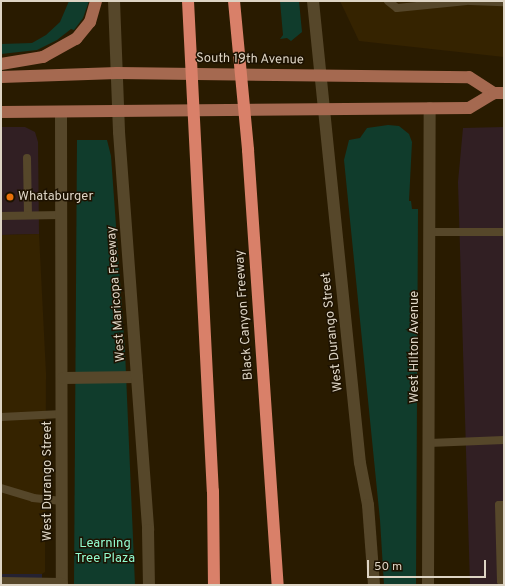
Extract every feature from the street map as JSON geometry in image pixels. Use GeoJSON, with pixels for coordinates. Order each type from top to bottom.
{"type":"FeatureCollection","features":[{"type":"Feature","properties":{"kind":"highway"},"geometry":{"type":"LineString","coordinates":[[188,1],[212,483],[214,585]]}},
{"type":"Feature","properties":{"kind":"highway","name":"Black Canyon Freeway"},"geometry":{"type":"LineString","coordinates":[[234,1],[248,150],[278,585]]}},
{"type":"Feature","properties":{"kind":"main road"},"geometry":{"type":"LineString","coordinates":[[1,64],[43,57],[76,40],[90,22],[96,1]]}},
{"type":"Feature","properties":{"kind":"main road","name":"West Maricopa Freeway"},"geometry":{"type":"LineString","coordinates":[[114,1],[118,112],[148,530],[149,585]]}},
{"type":"Feature","properties":{"kind":"main road"},"geometry":{"type":"LineString","coordinates":[[313,1],[322,76]]}},
{"type":"Feature","properties":{"kind":"main road","name":"South 19th Avenue"},"geometry":{"type":"LineString","coordinates":[[1,77],[117,73],[469,77],[499,93]]}},
{"type":"Feature","properties":{"kind":"main road","name":"West Durango Street"},"geometry":{"type":"LineString","coordinates":[[322,76],[360,463],[368,505],[374,585]]}},
{"type":"Feature","properties":{"kind":"main road","name":"South 19th Avenue"},"geometry":{"type":"LineString","coordinates":[[1,112],[61,113],[469,108],[499,93]]}},
{"type":"Feature","properties":{"kind":"main road","name":"West Hilton Avenue"},"geometry":{"type":"LineString","coordinates":[[428,585],[430,108]]}},
{"type":"Feature","properties":{"kind":"main road","name":"West Durango Street"},"geometry":{"type":"LineString","coordinates":[[61,113],[63,378],[62,584]]}},
{"type":"Feature","properties":{"kind":"main road"},"geometry":{"type":"LineString","coordinates":[[63,378],[137,377]]}},
{"type":"Feature","properties":{"kind":"main road"},"geometry":{"type":"LineString","coordinates":[[1,583],[62,584]]}},
{"type":"Feature","properties":{"kind":"lane"},"geometry":{"type":"LineString","coordinates":[[388,1],[397,8],[467,1]]}},
{"type":"Feature","properties":{"kind":"lane"},"geometry":{"type":"LineString","coordinates":[[470,1],[504,2]]}},
{"type":"Feature","properties":{"kind":"lane"},"geometry":{"type":"LineString","coordinates":[[27,158],[28,215]]}},
{"type":"Feature","properties":{"kind":"lane"},"geometry":{"type":"LineString","coordinates":[[1,216],[61,215]]}},
{"type":"Feature","properties":{"kind":"lane"},"geometry":{"type":"LineString","coordinates":[[429,232],[504,232]]}},
{"type":"Feature","properties":{"kind":"lane"},"geometry":{"type":"LineString","coordinates":[[1,417],[62,414]]}},
{"type":"Feature","properties":{"kind":"lane"},"geometry":{"type":"LineString","coordinates":[[429,442],[504,440]]}},
{"type":"Feature","properties":{"kind":"lane"},"geometry":{"type":"LineString","coordinates":[[1,488],[33,498],[62,501]]}},
{"type":"Feature","properties":{"kind":"lane"},"geometry":{"type":"LineString","coordinates":[[504,504],[499,505],[501,581],[504,581]]}},
{"type":"Feature","properties":{"kind":"shaded area"},"geometry":{"type":"Polygon","coordinates":[[[340,1],[504,1],[504,57],[359,41],[340,1]]]}},
{"type":"Feature","properties":{"kind":"shaded area"},"geometry":{"type":"Polygon","coordinates":[[[1,127],[25,127],[35,132],[38,142],[39,234],[1,235],[1,127]]]}},
{"type":"Feature","properties":{"kind":"shaded area"},"geometry":{"type":"Polygon","coordinates":[[[504,127],[504,585],[470,585],[458,182],[463,128],[504,127]]]}},
{"type":"Feature","properties":{"kind":"shaded area"},"geometry":{"type":"Polygon","coordinates":[[[39,234],[46,373],[45,572],[42,574],[1,574],[1,235],[39,234]]]}},
{"type":"Feature","properties":{"kind":"shaded area"},"geometry":{"type":"Polygon","coordinates":[[[1,574],[42,574],[42,585],[1,585],[1,574]]]}},
{"type":"Feature","properties":{"kind":"green space"},"geometry":{"type":"Polygon","coordinates":[[[69,1],[89,1],[83,18],[74,30],[71,29],[57,40],[37,50],[1,54],[1,44],[32,43],[46,35],[60,22],[69,1]]]}},
{"type":"Feature","properties":{"kind":"green space"},"geometry":{"type":"Polygon","coordinates":[[[280,1],[299,1],[302,32],[291,41],[287,38],[280,39],[283,35],[280,1]]]}},
{"type":"Feature","properties":{"kind":"green space"},"geometry":{"type":"Polygon","coordinates":[[[388,125],[399,126],[409,134],[412,142],[409,201],[411,201],[412,209],[418,209],[416,585],[384,585],[380,520],[344,160],[349,140],[360,138],[367,128],[388,125]]]}},
{"type":"Feature","properties":{"kind":"green space","name":"Learning Tree Plaza"},"geometry":{"type":"Polygon","coordinates":[[[77,140],[107,140],[111,156],[125,351],[135,585],[74,585],[77,140]]]}},
{"type":"Feature","properties":{"kind":"place","name":"Whataburger"},"geometry":{"type":"Point","coordinates":[10,197]}}]}
